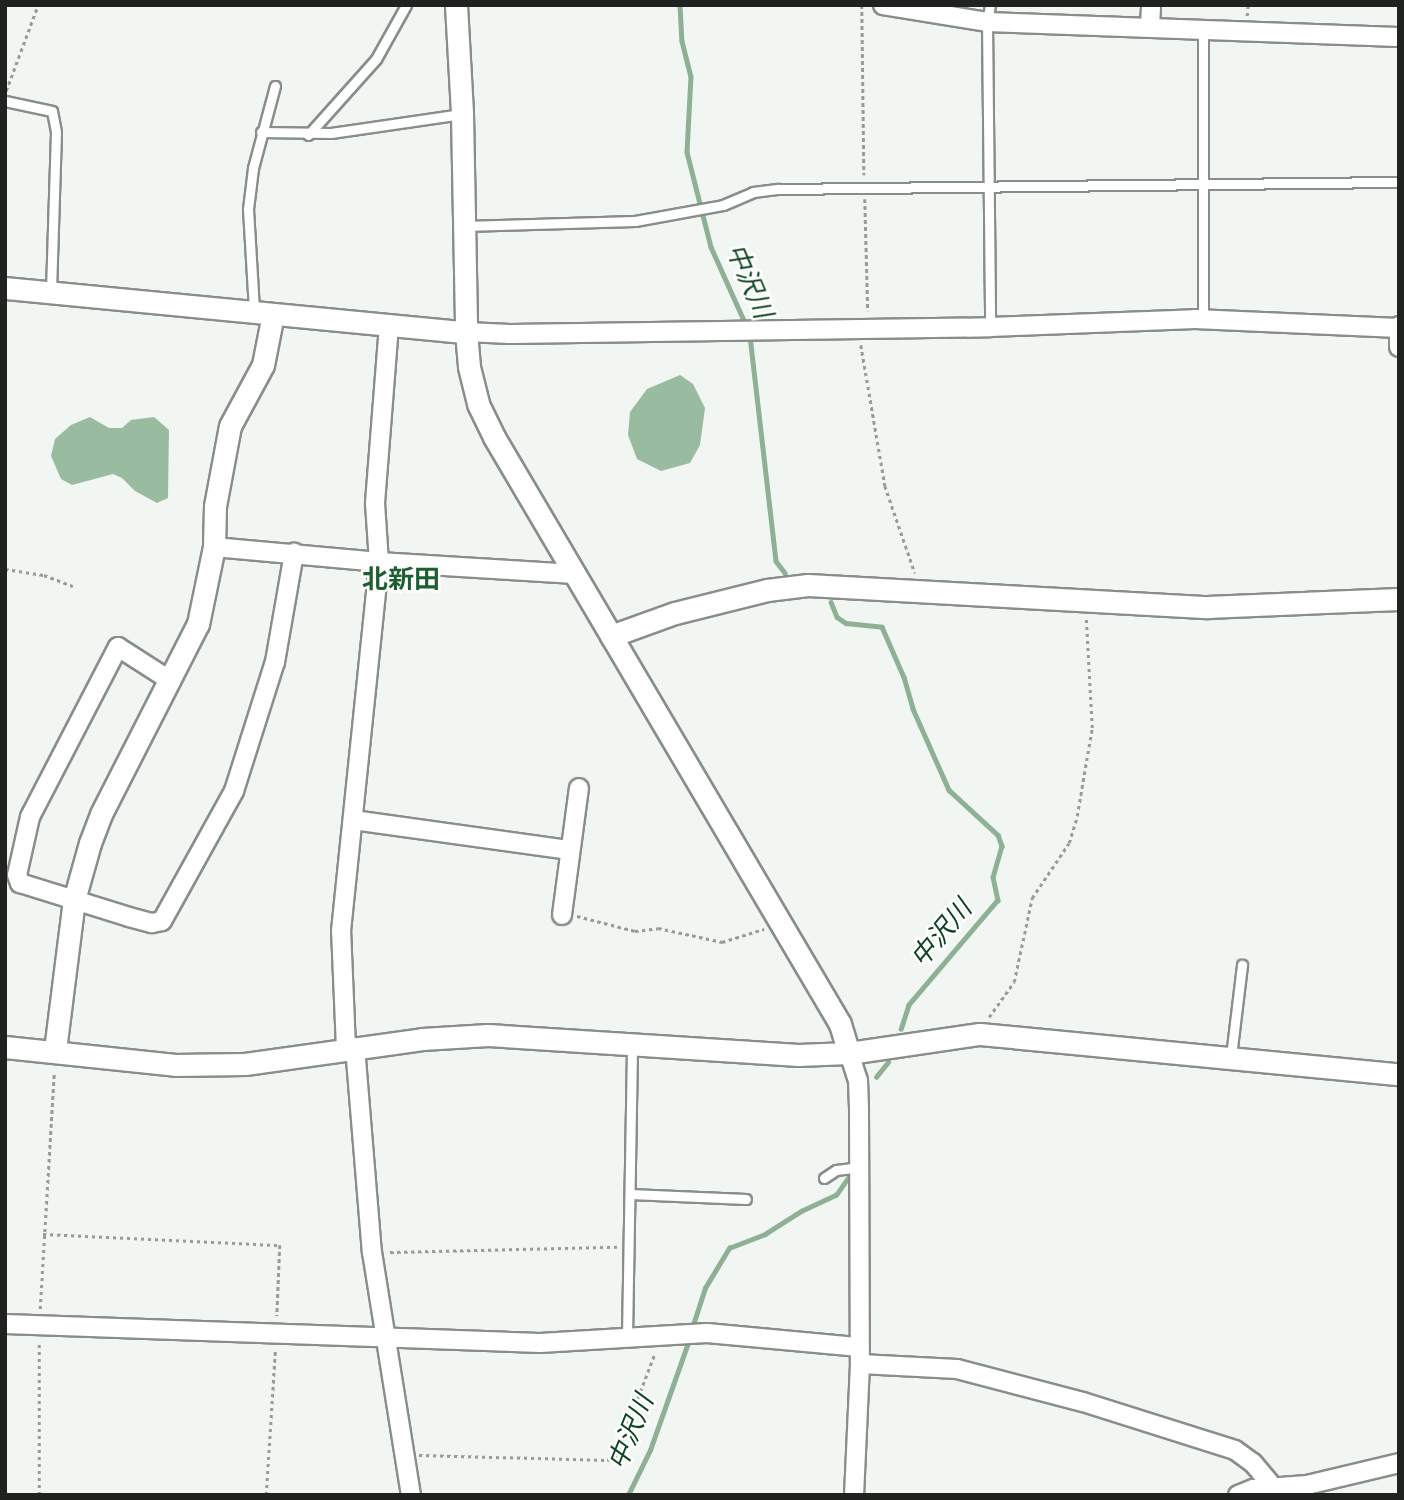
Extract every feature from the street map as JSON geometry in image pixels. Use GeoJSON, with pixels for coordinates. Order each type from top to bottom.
{"type":"FeatureCollection","features":[{"type":"Feature","properties":{"kind":"street"},"geometry":{"type":"LineString","coordinates":[[456,5],[462,114],[466,331],[469,368],[478,404],[494,437],[840,1024],[858,1080],[860,1355],[855,1495]]}},
{"type":"Feature","properties":{"kind":"street"},"geometry":{"type":"LineString","coordinates":[[883,5],[1150,26],[1399,37]]}},
{"type":"Feature","properties":{"kind":"street"},"geometry":{"type":"LineString","coordinates":[[1150,26],[1151,5]]}},
{"type":"Feature","properties":{"kind":"street"},"geometry":{"type":"LineString","coordinates":[[5,288],[510,334],[990,327],[1203,319],[1399,327],[1399,347]]}},
{"type":"Feature","properties":{"kind":"street"},"geometry":{"type":"LineString","coordinates":[[55,1050],[74,900],[101,814],[198,624],[214,547],[215,506],[230,426],[263,365],[263,313]]}},
{"type":"Feature","properties":{"kind":"street"},"geometry":{"type":"LineString","coordinates":[[390,325],[375,503],[379,562],[341,931],[350,1048],[372,1252],[411,1495]]}},
{"type":"Feature","properties":{"kind":"street"},"geometry":{"type":"LineString","coordinates":[[214,547],[379,562],[575,574]]}},
{"type":"Feature","properties":{"kind":"street"},"geometry":{"type":"LineString","coordinates":[[171,681],[118,647],[30,817],[17,875],[20,883],[152,923],[162,921],[233,791],[275,662],[294,553]]}},
{"type":"Feature","properties":{"kind":"street"},"geometry":{"type":"LineString","coordinates":[[611,636],[676,612],[767,590],[808,585],[920,589],[1207,607],[1399,599]]}},
{"type":"Feature","properties":{"kind":"street"},"geometry":{"type":"LineString","coordinates":[[562,915],[579,788]]}},
{"type":"Feature","properties":{"kind":"street"},"geometry":{"type":"LineString","coordinates":[[353,820],[570,850]]}},
{"type":"Feature","properties":{"kind":"street"},"geometry":{"type":"LineString","coordinates":[[5,1047],[198,1065],[245,1065],[350,1048],[488,1035],[798,1055],[849,1054],[980,1034],[1399,1073]]}},
{"type":"Feature","properties":{"kind":"street"},"geometry":{"type":"LineString","coordinates":[[5,1324],[540,1343],[707,1332],[957,1369],[1083,1402],[1235,1450],[1254,1463],[1273,1487]]}},
{"type":"Feature","properties":{"kind":"street"},"geometry":{"type":"LineString","coordinates":[[1238,1495],[1253,1489],[1307,1485],[1399,1463]]}},
{"type":"Feature","properties":{"kind":"lane"},"geometry":{"type":"LineString","coordinates":[[308,135],[376,59],[406,5]]}},
{"type":"Feature","properties":{"kind":"lane"},"geometry":{"type":"LineString","coordinates":[[988,13],[990,327]]}},
{"type":"Feature","properties":{"kind":"lane"},"geometry":{"type":"LineString","coordinates":[[1203,29],[1203,319]]}},
{"type":"Feature","properties":{"kind":"lane"},"geometry":{"type":"LineString","coordinates":[[263,313],[248,209],[261,132],[275,86]]}},
{"type":"Feature","properties":{"kind":"lane"},"geometry":{"type":"LineString","coordinates":[[5,101],[52,111],[57,132],[51,292]]}},
{"type":"Feature","properties":{"kind":"lane"},"geometry":{"type":"LineString","coordinates":[[261,132],[308,135],[462,114]]}},
{"type":"Feature","properties":{"kind":"lane"},"geometry":{"type":"LineString","coordinates":[[464,226],[635,220],[723,205],[753,192],[988,184],[1399,182]]}},
{"type":"Feature","properties":{"kind":"lane"},"geometry":{"type":"LineString","coordinates":[[1231,1056],[1242,965]]}},
{"type":"Feature","properties":{"kind":"lane"},"geometry":{"type":"LineString","coordinates":[[627,1336],[632,1043]]}},
{"type":"Feature","properties":{"kind":"lane"},"geometry":{"type":"LineString","coordinates":[[824,1178],[842,1168],[859,1167]]}},
{"type":"Feature","properties":{"kind":"lane"},"geometry":{"type":"LineString","coordinates":[[630,1194],[746,1199]]}},
{"type":"Feature","properties":{"kind":"path"},"geometry":{"type":"LineString","coordinates":[[5,94],[38,5]]}},
{"type":"Feature","properties":{"kind":"path"},"geometry":{"type":"LineString","coordinates":[[862,5],[863,329],[885,486],[920,589]]}},
{"type":"Feature","properties":{"kind":"path"},"geometry":{"type":"LineString","coordinates":[[5,569],[44,575],[73,586]]}},
{"type":"Feature","properties":{"kind":"path"},"geometry":{"type":"LineString","coordinates":[[980,1034],[1014,982],[1032,898],[1069,843],[1077,816],[1092,729],[1085,600]]}},
{"type":"Feature","properties":{"kind":"path"},"geometry":{"type":"LineString","coordinates":[[562,915],[587,916],[635,930],[658,928],[677,931],[722,942],[747,937],[780,922]]}},
{"type":"Feature","properties":{"kind":"path"},"geometry":{"type":"LineString","coordinates":[[39,1495],[39,1325],[55,1050]]}},
{"type":"Feature","properties":{"kind":"path"},"geometry":{"type":"LineString","coordinates":[[43,1234],[280,1245],[266,1495]]}},
{"type":"Feature","properties":{"kind":"path"},"geometry":{"type":"LineString","coordinates":[[372,1252],[629,1247]]}},
{"type":"Feature","properties":{"kind":"path"},"geometry":{"type":"LineString","coordinates":[[405,1455],[607,1460],[615,1457],[664,1333]]}},
{"type":"Feature","properties":{"kind":"green space"},"geometry":{"type":"Polygon","coordinates":[[[680,375],[693,384],[705,408],[700,445],[690,463],[661,471],[637,459],[628,435],[630,412],[647,389],[680,375]]]}},
{"type":"Feature","properties":{"kind":"green space"},"geometry":{"type":"Polygon","coordinates":[[[90,417],[109,428],[122,428],[131,420],[154,417],[169,430],[168,498],[157,503],[113,474],[72,485],[61,479],[51,456],[55,439],[71,425],[90,417]]]}},
{"type":"Feature","properties":{"kind":"waterway","name":"中沢川"},"geometry":{"type":"LineString","coordinates":[[680,5],[682,41],[691,76],[687,152],[711,247],[746,325]]}},
{"type":"Feature","properties":{"kind":"waterway","name":"中沢川"},"geometry":{"type":"LineString","coordinates":[[750,336],[776,561],[785,573]]}},
{"type":"Feature","properties":{"kind":"waterway","name":"中沢川"},"geometry":{"type":"LineString","coordinates":[[831,602],[837,617],[846,623],[882,627],[904,677],[913,709],[949,790],[998,835],[1002,846],[993,877],[998,900],[909,1005],[901,1029]]}},
{"type":"Feature","properties":{"kind":"waterway","name":"中沢川"},"geometry":{"type":"LineString","coordinates":[[876,1077],[888,1062]]}},
{"type":"Feature","properties":{"kind":"waterway","name":"中沢川"},"geometry":{"type":"LineString","coordinates":[[692,1328],[705,1288],[729,1248],[765,1234],[801,1211],[836,1195],[850,1175]]}},
{"type":"Feature","properties":{"kind":"waterway","name":"中沢川"},"geometry":{"type":"LineString","coordinates":[[628,1495],[650,1450],[689,1340]]}},
{"type":"Feature","properties":{"kind":"district","name":"北新田"},"geometry":{"type":"Point","coordinates":[401,582]}}]}
